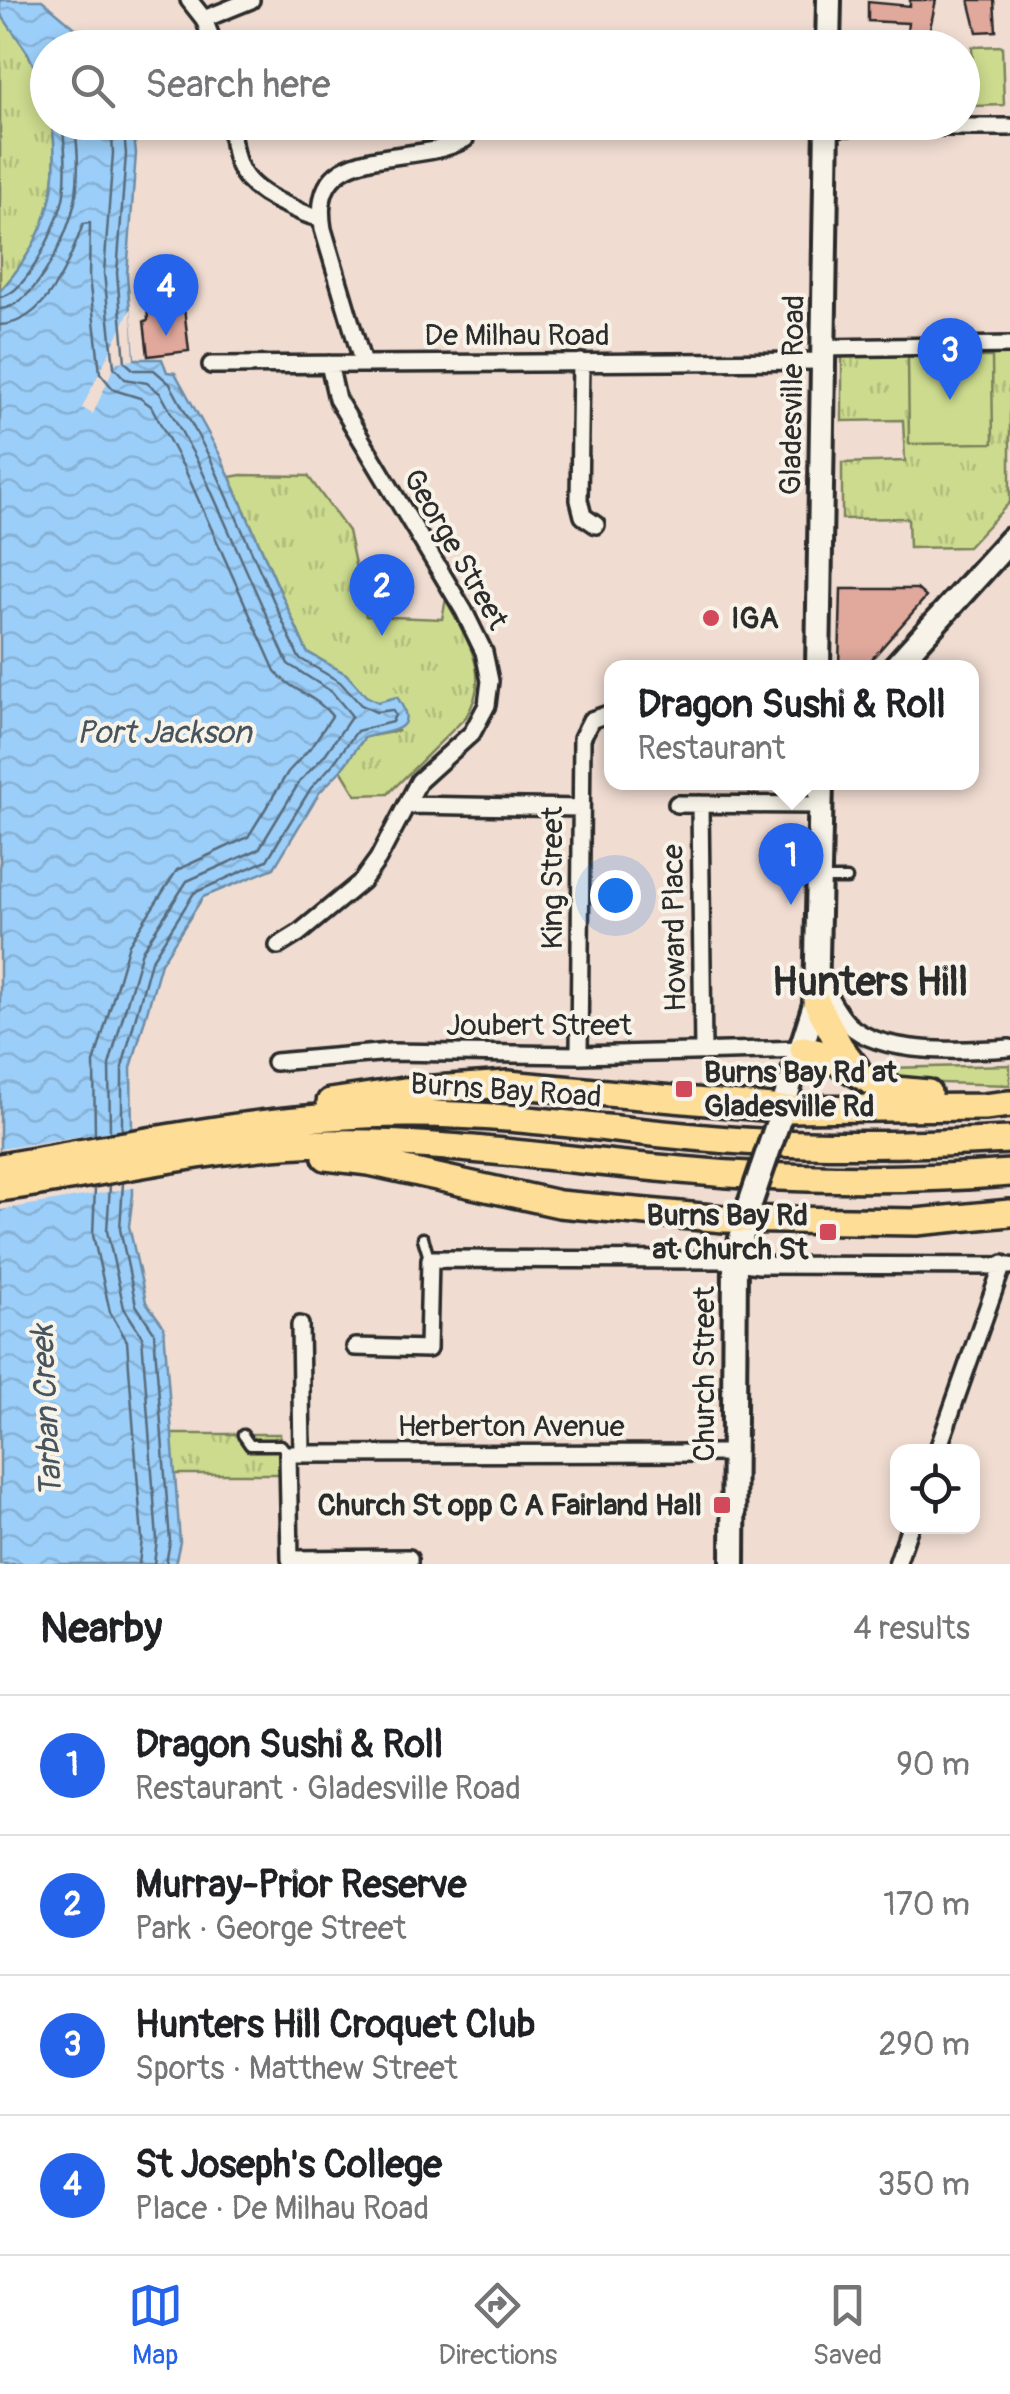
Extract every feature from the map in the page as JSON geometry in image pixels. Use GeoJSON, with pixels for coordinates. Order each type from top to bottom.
{"type":"FeatureCollection","features":[{"type":"Feature","properties":{"kind":"main road"},"geometry":{"type":"LineString","coordinates":[[818,978],[840,1047],[870,1083]]}},
{"type":"Feature","properties":{"kind":"main road"},"geometry":{"type":"LineString","coordinates":[[803,1049],[823,1054],[870,1083],[900,1092],[1010,1102]]}},
{"type":"Feature","properties":{"kind":"main road"},"geometry":{"type":"LineString","coordinates":[[216,1142],[275,1111],[404,1091],[481,1084],[781,1114],[984,1108],[1010,1102]]}},
{"type":"Feature","properties":{"kind":"main road","name":"Burns Bay Road"},"geometry":{"type":"LineString","coordinates":[[0,1188],[58,1180],[318,1118],[415,1114],[846,1146],[1010,1140]]}},
{"type":"Feature","properties":{"kind":"main road"},"geometry":{"type":"LineString","coordinates":[[216,1142],[369,1162],[559,1204],[916,1222],[1010,1213]]}},
{"type":"Feature","properties":{"kind":"main road","name":"Burns Bay Road"},"geometry":{"type":"LineString","coordinates":[[0,1168],[216,1142],[488,1148],[669,1169],[780,1177],[1010,1173]]}},
{"type":"Feature","properties":{"kind":"main road"},"geometry":{"type":"LineString","coordinates":[[0,1197],[58,1180]]}},
{"type":"Feature","properties":{"kind":"street"},"geometry":{"type":"LineString","coordinates":[[189,0],[208,30]]}},
{"type":"Feature","properties":{"kind":"street"},"geometry":{"type":"LineString","coordinates":[[204,19],[251,0]]}},
{"type":"Feature","properties":{"kind":"street"},"geometry":{"type":"LineString","coordinates":[[828,0],[828,30]]}},
{"type":"Feature","properties":{"kind":"street"},"geometry":{"type":"LineString","coordinates":[[980,126],[1010,126]]}},
{"type":"Feature","properties":{"kind":"street"},"geometry":{"type":"LineString","coordinates":[[232,140],[241,172],[256,192],[318,218]]}},
{"type":"Feature","properties":{"kind":"street"},"geometry":{"type":"LineString","coordinates":[[363,364],[318,218],[328,182],[342,168],[353,164],[448,148],[463,140]]}},
{"type":"Feature","properties":{"kind":"street","name":"Gladesville Road"},"geometry":{"type":"LineString","coordinates":[[818,660],[826,140]]}},
{"type":"Feature","properties":{"kind":"street","name":"De Milhau Road"},"geometry":{"type":"LineString","coordinates":[[211,364],[581,362],[1010,344]]}},
{"type":"Feature","properties":{"kind":"street"},"geometry":{"type":"LineString","coordinates":[[581,362],[579,500],[583,516],[596,524]]}},
{"type":"Feature","properties":{"kind":"street","name":"George Street"},"geometry":{"type":"LineString","coordinates":[[278,946],[362,880],[378,859],[419,781],[472,732],[488,705],[490,680],[484,652],[464,611],[337,399],[329,364]]}},
{"type":"Feature","properties":{"kind":"street"},"geometry":{"type":"LineString","coordinates":[[901,660],[1010,540]]}},
{"type":"Feature","properties":{"kind":"street","name":"King Street"},"geometry":{"type":"LineString","coordinates":[[579,1054],[582,738],[591,720],[604,715]]}},
{"type":"Feature","properties":{"kind":"street"},"geometry":{"type":"LineString","coordinates":[[821,794],[818,978],[846,1023],[872,1040],[892,1044],[948,1049],[1010,1048]]}},
{"type":"Feature","properties":{"kind":"street","name":"Howard Place"},"geometry":{"type":"LineString","coordinates":[[677,804],[821,794]]}},
{"type":"Feature","properties":{"kind":"street","name":"Howard Place"},"geometry":{"type":"LineString","coordinates":[[700,804],[703,1052]]}},
{"type":"Feature","properties":{"kind":"street"},"geometry":{"type":"LineString","coordinates":[[408,805],[580,808]]}},
{"type":"Feature","properties":{"kind":"street","name":"Church Street"},"geometry":{"type":"LineString","coordinates":[[733,1564],[736,1262],[748,1212],[803,1049],[818,978]]}},
{"type":"Feature","properties":{"kind":"street","name":"Joubert Street"},"geometry":{"type":"LineString","coordinates":[[276,1062],[390,1052],[579,1054],[803,1049]]}},
{"type":"Feature","properties":{"kind":"street"},"geometry":{"type":"LineString","coordinates":[[355,1348],[428,1349],[430,1259],[1006,1266],[939,1444]]}},
{"type":"Feature","properties":{"kind":"street"},"geometry":{"type":"LineString","coordinates":[[300,1325],[290,1558],[409,1558],[409,1564]]}},
{"type":"Feature","properties":{"kind":"street","name":"Herberton Avenue"},"geometry":{"type":"LineString","coordinates":[[295,1454],[734,1453]]}},
{"type":"Feature","properties":{"kind":"street"},"geometry":{"type":"LineString","coordinates":[[897,1564],[907,1534]]}},
{"type":"Feature","properties":{"kind":"lane"},"geometry":{"type":"LineString","coordinates":[[820,879],[848,879]]}},
{"type":"Feature","properties":{"kind":"lane"},"geometry":{"type":"LineString","coordinates":[[423,1238],[430,1259]]}},
{"type":"Feature","properties":{"kind":"lane"},"geometry":{"type":"LineString","coordinates":[[243,1434],[254,1447],[280,1445],[295,1454]]}},
{"type":"Feature","properties":{"kind":"green space"},"geometry":{"type":"Polygon","coordinates":[[[0,13],[30,59],[30,140],[53,140],[54,170],[47,213],[39,233],[0,291],[0,13]]]}},
{"type":"Feature","properties":{"kind":"green space"},"geometry":{"type":"Polygon","coordinates":[[[1002,46],[1004,105],[980,106],[980,47],[1002,46]]]}},
{"type":"Feature","properties":{"kind":"green space"},"geometry":{"type":"Polygon","coordinates":[[[1010,351],[1010,502],[968,547],[909,548],[908,518],[842,519],[842,463],[905,461],[903,420],[842,421],[842,353],[1010,351]]]}},
{"type":"Feature","properties":{"kind":"green space"},"geometry":{"type":"Polygon","coordinates":[[[908,357],[992,357],[993,443],[909,444],[908,357]]]}},
{"type":"Feature","properties":{"kind":"green space"},"geometry":{"type":"Polygon","coordinates":[[[308,476],[348,531],[366,616],[442,619],[446,599],[468,643],[477,671],[477,686],[466,717],[388,794],[356,795],[341,770],[365,737],[398,731],[378,703],[365,696],[346,674],[307,652],[230,477],[308,476]]]}},
{"type":"Feature","properties":{"kind":"green space"},"geometry":{"type":"Polygon","coordinates":[[[1010,1065],[1010,1085],[906,1082],[889,1068],[1010,1065]]]}},
{"type":"Feature","properties":{"kind":"green space"},"geometry":{"type":"Polygon","coordinates":[[[171,1434],[280,1434],[282,1474],[173,1474],[171,1434]]]}},
{"type":"Feature","properties":{"kind":"water"},"geometry":{"type":"Polygon","coordinates":[[[0,0],[42,0],[78,30],[30,30],[30,58],[0,13],[0,0]]]}},
{"type":"Feature","properties":{"kind":"water","name":"Port Jackson"},"geometry":{"type":"Polygon","coordinates":[[[53,140],[134,140],[127,274],[134,359],[162,359],[167,372],[175,373],[220,455],[307,652],[346,674],[366,696],[378,702],[397,697],[406,717],[399,728],[364,738],[319,793],[274,868],[203,897],[161,963],[131,1068],[133,1194],[129,1226],[146,1302],[164,1327],[180,1542],[175,1564],[0,1564],[0,291],[29,253],[47,213],[53,140]]]}},
{"type":"Feature","properties":{"kind":"pier"},"geometry":{"type":"Polygon","coordinates":[[[131,308],[134,360],[116,362],[93,414],[82,408],[131,308]]]}},
{"type":"Feature","properties":{"kind":"pier"},"geometry":{"type":"Polygon","coordinates":[[[137,1127],[138,1187],[0,1210],[0,1149],[137,1127]]]}},
{"type":"Feature","properties":{"kind":"building"},"geometry":{"type":"Polygon","coordinates":[[[910,0],[936,0],[930,30],[907,30],[908,23],[868,21],[868,2],[910,6],[910,0]]]}},
{"type":"Feature","properties":{"kind":"building"},"geometry":{"type":"Polygon","coordinates":[[[969,0],[994,0],[996,31],[976,30],[969,0]]]}},
{"type":"Feature","properties":{"kind":"building"},"geometry":{"type":"Polygon","coordinates":[[[183,299],[189,351],[148,356],[144,321],[148,320],[147,303],[183,299]]]}},
{"type":"Feature","properties":{"kind":"building"},"geometry":{"type":"Polygon","coordinates":[[[841,589],[917,589],[926,597],[871,660],[839,660],[841,589]]]}},
{"type":"Feature","properties":{"kind":"place","name":"St Joseph's College"},"geometry":{"type":"Point","coordinates":[166,336]}},
{"type":"Feature","properties":{"kind":"place","name":"Hunters Hill Croquet Club"},"geometry":{"type":"Point","coordinates":[950,400]}},
{"type":"Feature","properties":{"kind":"place","name":"IGA"},"geometry":{"type":"Point","coordinates":[711,618]}},
{"type":"Feature","properties":{"kind":"place","name":"Murray-Prior Reserve"},"geometry":{"type":"Point","coordinates":[382,636]}},
{"type":"Feature","properties":{"kind":"place","name":"Dragon Sushi & Roll"},"geometry":{"type":"Point","coordinates":[791,905]}},
{"type":"Feature","properties":{"kind":"place","name":"Burns Bay Rd at Gladesville Rd"},"geometry":{"type":"Point","coordinates":[684,1089]}},
{"type":"Feature","properties":{"kind":"place","name":"Burns Bay Rd at Church St"},"geometry":{"type":"Point","coordinates":[828,1232]}},
{"type":"Feature","properties":{"kind":"place","name":"Church St opp C A Fairland Hall"},"geometry":{"type":"Point","coordinates":[722,1505]}},
{"type":"Feature","properties":{"kind":"district","name":"Hunters Hill"},"geometry":{"type":"Point","coordinates":[870,981]}},
{"type":"Feature","properties":{"kind":"water label","name":"Tarban Creek"},"geometry":{"type":"Point","coordinates":[46,1411]}}]}
